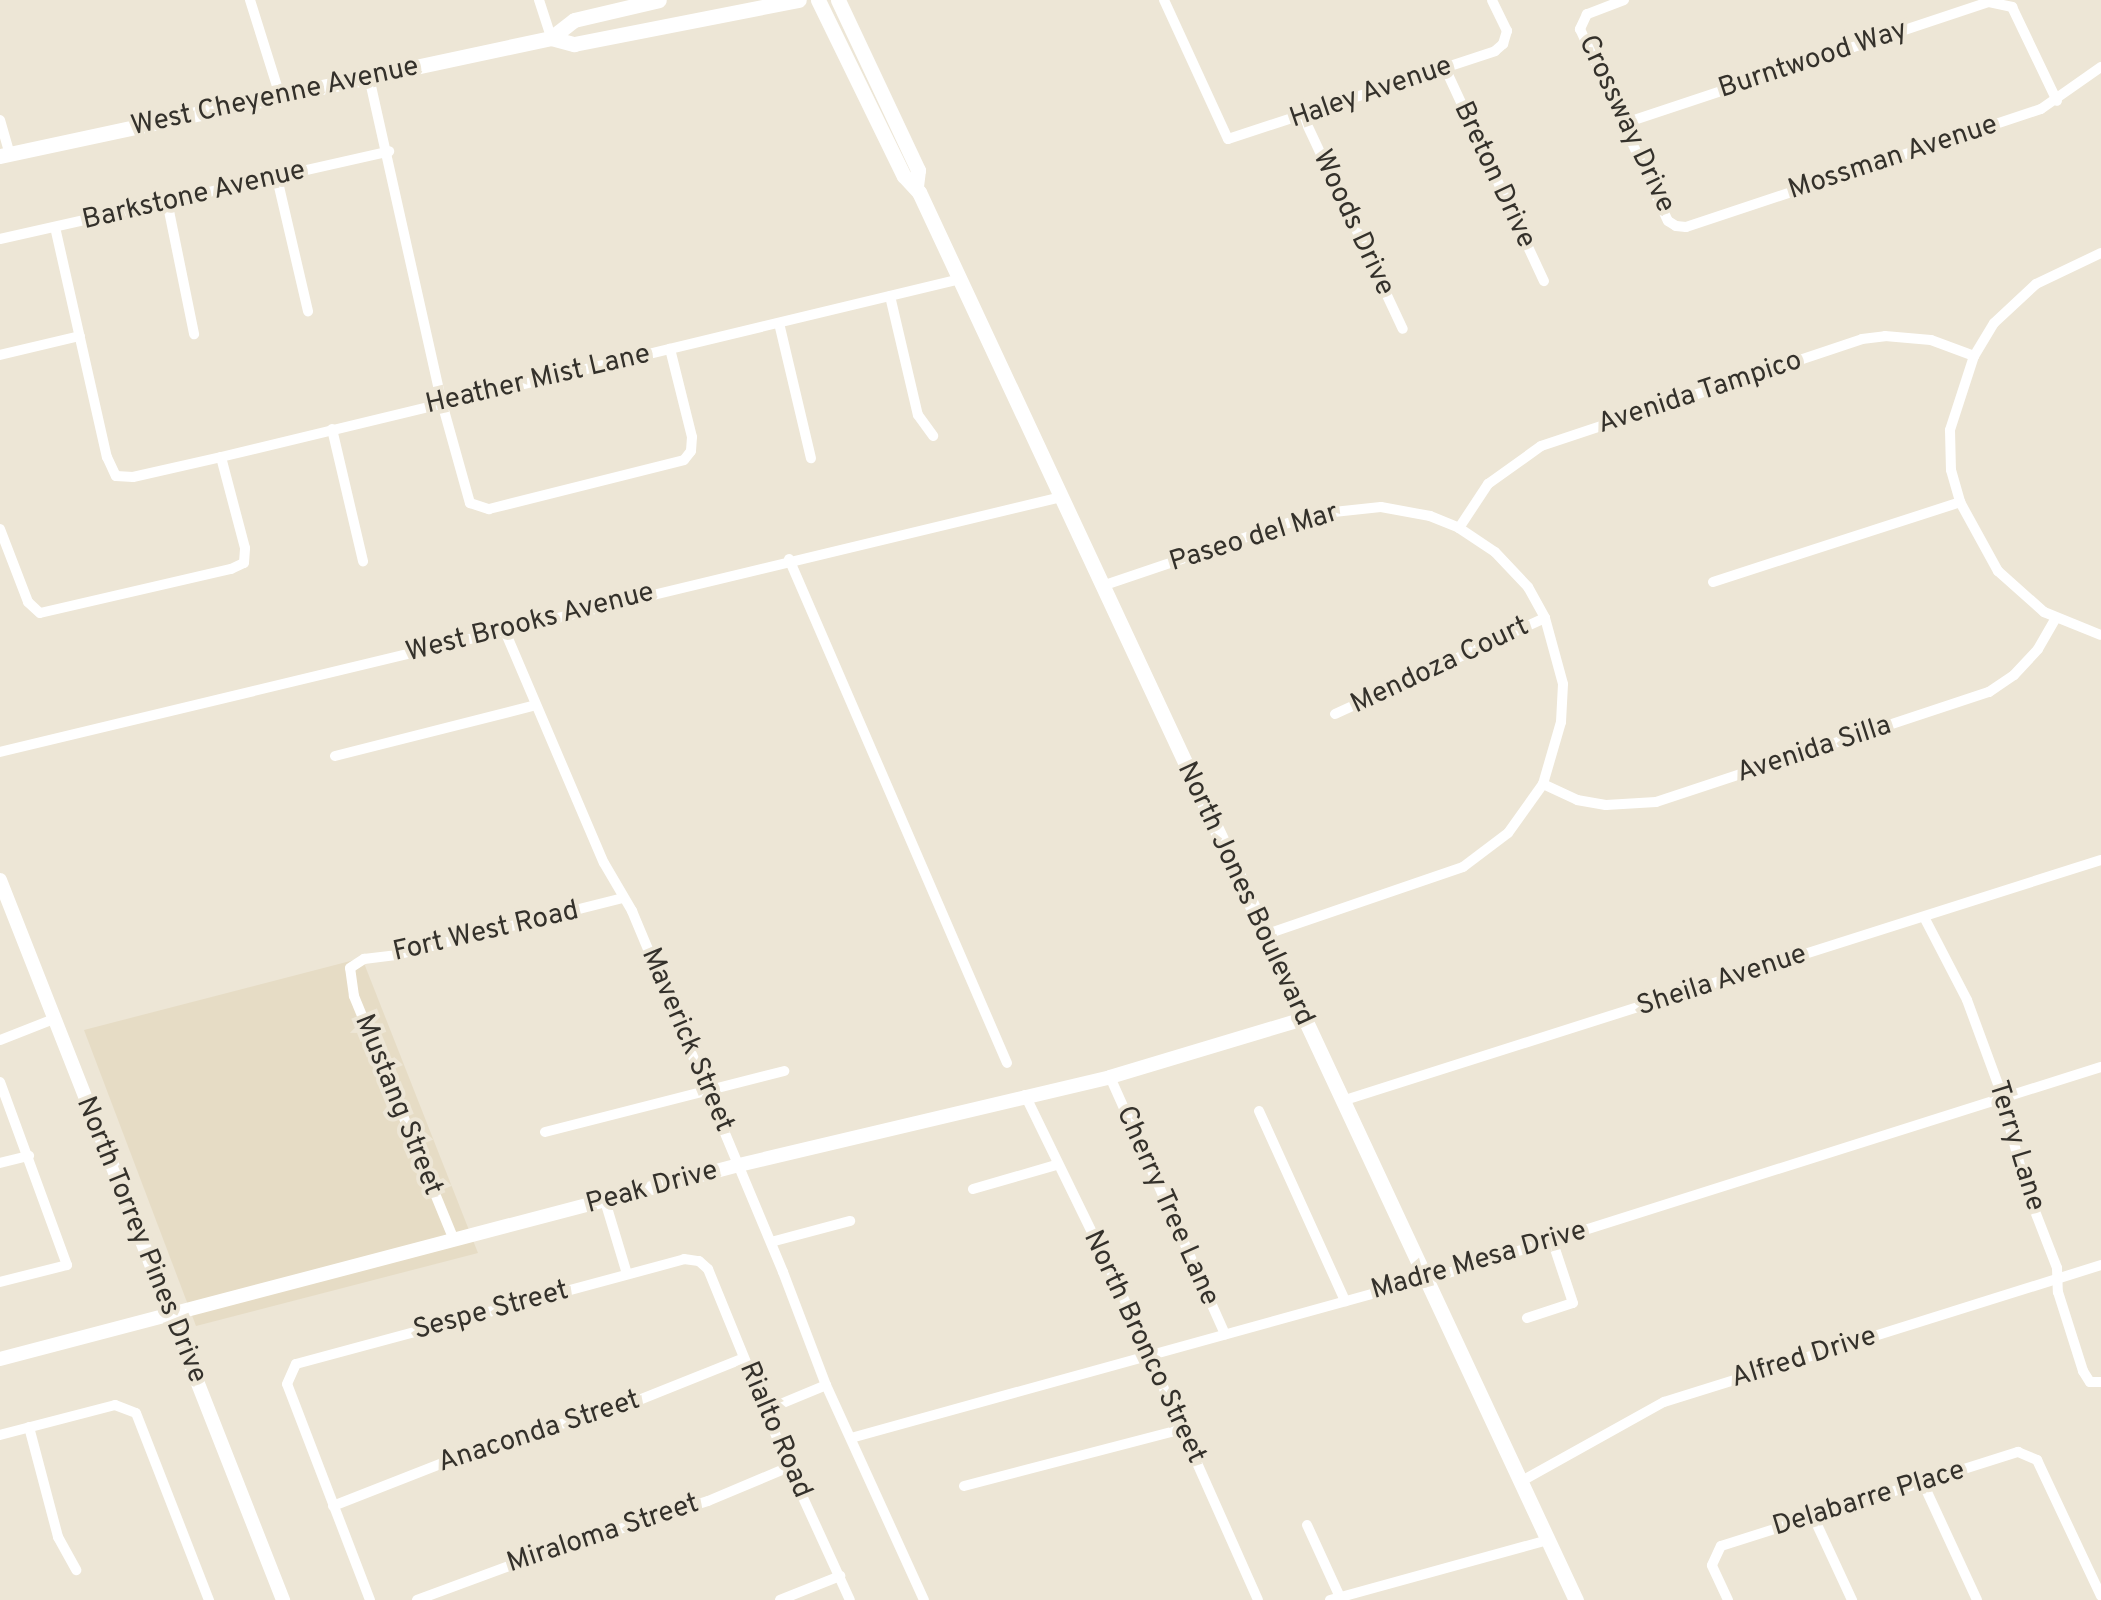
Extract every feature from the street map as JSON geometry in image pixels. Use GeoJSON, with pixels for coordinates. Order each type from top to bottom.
{"type":"FeatureCollection","features":[{"type":"Feature","properties":{"kind":"main road","name":"West Cheyenne Avenue"},"geometry":{"type":"LineString","coordinates":[[5,155],[551,38],[574,20],[659,0]]}},
{"type":"Feature","properties":{"kind":"main road","name":"West Cheyenne Avenue"},"geometry":{"type":"LineString","coordinates":[[551,38],[574,44],[799,0]]}},
{"type":"Feature","properties":{"kind":"main road","name":"North Jones Boulevard"},"geometry":{"type":"LineString","coordinates":[[818,0],[904,176],[916,186],[1576,1600]]}},
{"type":"Feature","properties":{"kind":"main road","name":"North Jones Boulevard"},"geometry":{"type":"LineString","coordinates":[[838,0],[918,170],[916,186]]}},
{"type":"Feature","properties":{"kind":"street"},"geometry":{"type":"LineString","coordinates":[[250,0],[280,96]]}},
{"type":"Feature","properties":{"kind":"street"},"geometry":{"type":"LineString","coordinates":[[539,0],[551,38]]}},
{"type":"Feature","properties":{"kind":"street","name":"Haley Avenue"},"geometry":{"type":"LineString","coordinates":[[1164,0],[1228,139],[1495,50],[1507,37],[1492,0]]}},
{"type":"Feature","properties":{"kind":"street","name":"Crossway Drive"},"geometry":{"type":"LineString","coordinates":[[1624,0],[1587,14],[1582,20],[1583,41],[1668,221],[1676,226]]}},
{"type":"Feature","properties":{"kind":"street","name":"Burntwood Way"},"geometry":{"type":"LineString","coordinates":[[1622,124],[1989,2],[2012,7],[2057,101]]}},
{"type":"Feature","properties":{"kind":"street","name":"Mossman Avenue"},"geometry":{"type":"LineString","coordinates":[[1676,226],[1686,227],[2057,101],[2101,67]]}},
{"type":"Feature","properties":{"kind":"street","name":"Breton Drive"},"geometry":{"type":"LineString","coordinates":[[1444,68],[1544,282]]}},
{"type":"Feature","properties":{"kind":"street"},"geometry":{"type":"LineString","coordinates":[[369,77],[389,152],[442,403],[466,496],[476,506],[490,509],[677,464],[691,451],[670,349]]}},
{"type":"Feature","properties":{"kind":"street","name":"Woods Drive"},"geometry":{"type":"LineString","coordinates":[[1303,116],[1403,329]]}},
{"type":"Feature","properties":{"kind":"street"},"geometry":{"type":"LineString","coordinates":[[0,120],[5,155]]}},
{"type":"Feature","properties":{"kind":"street","name":"Barkstone Avenue"},"geometry":{"type":"LineString","coordinates":[[0,239],[389,152]]}},
{"type":"Feature","properties":{"kind":"street"},"geometry":{"type":"LineString","coordinates":[[278,178],[308,311]]}},
{"type":"Feature","properties":{"kind":"street"},"geometry":{"type":"LineString","coordinates":[[167,202],[194,334]]}},
{"type":"Feature","properties":{"kind":"street"},"geometry":{"type":"LineString","coordinates":[[0,354],[80,336],[55,226]]}},
{"type":"Feature","properties":{"kind":"street"},"geometry":{"type":"LineString","coordinates":[[2101,253],[2060,270],[2016,299],[1994,323],[1974,356],[1950,430],[1952,470],[1960,502],[1998,571],[2015,590],[2055,619],[2101,635]]}},
{"type":"Feature","properties":{"kind":"street","name":"Heather Mist Lane"},"geometry":{"type":"LineString","coordinates":[[80,336],[107,457],[116,476],[133,477],[960,279]]}},
{"type":"Feature","properties":{"kind":"street"},"geometry":{"type":"LineString","coordinates":[[890,296],[918,415],[933,436]]}},
{"type":"Feature","properties":{"kind":"street"},"geometry":{"type":"LineString","coordinates":[[778,323],[811,458]]}},
{"type":"Feature","properties":{"kind":"street","name":"Avenida Tampico"},"geometry":{"type":"LineString","coordinates":[[1458,528],[1488,484],[1520,457],[1541,446],[1862,339],[1885,336],[1931,340],[1974,356]]}},
{"type":"Feature","properties":{"kind":"street"},"geometry":{"type":"LineString","coordinates":[[332,429],[362,561]]}},
{"type":"Feature","properties":{"kind":"street"},"geometry":{"type":"LineString","coordinates":[[0,529],[28,602],[40,613],[244,563],[245,548],[221,457]]}},
{"type":"Feature","properties":{"kind":"street","name":"West Brooks Avenue"},"geometry":{"type":"LineString","coordinates":[[0,752],[789,559],[1060,497]]}},
{"type":"Feature","properties":{"kind":"street"},"geometry":{"type":"LineString","coordinates":[[1713,582],[1960,502]]}},
{"type":"Feature","properties":{"kind":"street","name":"Paseo del Mar"},"geometry":{"type":"LineString","coordinates":[[1102,586],[1338,509],[1381,507],[1430,516],[1458,528],[1494,552],[1528,587],[1544,618],[1563,684],[1561,722],[1542,784],[1508,833],[1463,867],[1264,935]]}},
{"type":"Feature","properties":{"kind":"street"},"geometry":{"type":"LineString","coordinates":[[789,559],[1007,1063]]}},
{"type":"Feature","properties":{"kind":"street","name":"Mendoza Court"},"geometry":{"type":"LineString","coordinates":[[1335,714],[1544,618]]}},
{"type":"Feature","properties":{"kind":"street","name":"Avenida Silla"},"geometry":{"type":"LineString","coordinates":[[1542,784],[1577,800],[1606,805],[1656,802],[1989,692],[2026,662],[2055,619]]}},
{"type":"Feature","properties":{"kind":"street","name":"Maverick Street"},"geometry":{"type":"LineString","coordinates":[[504,629],[709,1090],[826,1385],[924,1600]]}},
{"type":"Feature","properties":{"kind":"street"},"geometry":{"type":"LineString","coordinates":[[335,756],[536,705]]}},
{"type":"Feature","properties":{"kind":"street","name":"Sheila Avenue"},"geometry":{"type":"LineString","coordinates":[[1342,1101],[2101,860]]}},
{"type":"Feature","properties":{"kind":"street","name":"North Torrey Pines Drive"},"geometry":{"type":"LineString","coordinates":[[0,880],[283,1600]]}},
{"type":"Feature","properties":{"kind":"street","name":"Fort West Road"},"geometry":{"type":"LineString","coordinates":[[350,968],[364,959],[623,898]]}},
{"type":"Feature","properties":{"kind":"street","name":"Terry Lane"},"geometry":{"type":"LineString","coordinates":[[1924,917],[1967,1000],[2057,1278],[2082,1371],[2096,1382]]}},
{"type":"Feature","properties":{"kind":"street","name":"Mustang Street"},"geometry":{"type":"LineString","coordinates":[[350,968],[354,996],[454,1240]]}},
{"type":"Feature","properties":{"kind":"street"},"geometry":{"type":"LineString","coordinates":[[0,1040],[54,1018]]}},
{"type":"Feature","properties":{"kind":"street","name":"Peak Drive"},"geometry":{"type":"LineString","coordinates":[[0,1359],[739,1165],[1110,1078],[1303,1019]]}},
{"type":"Feature","properties":{"kind":"street","name":"Madre Mesa Drive"},"geometry":{"type":"LineString","coordinates":[[851,1438],[1426,1278],[2101,1067]]}},
{"type":"Feature","properties":{"kind":"street"},"geometry":{"type":"LineString","coordinates":[[546,1132],[784,1071]]}},
{"type":"Feature","properties":{"kind":"street","name":"Cherry Tree Lane"},"geometry":{"type":"LineString","coordinates":[[1110,1078],[1225,1334]]}},
{"type":"Feature","properties":{"kind":"street"},"geometry":{"type":"LineString","coordinates":[[0,1082],[67,1265],[0,1282]]}},
{"type":"Feature","properties":{"kind":"street","name":"North Bronco Street"},"geometry":{"type":"LineString","coordinates":[[1025,1096],[1183,1429],[1258,1600]]}},
{"type":"Feature","properties":{"kind":"street"},"geometry":{"type":"LineString","coordinates":[[1259,1111],[1345,1301]]}},
{"type":"Feature","properties":{"kind":"street"},"geometry":{"type":"LineString","coordinates":[[0,1163],[29,1156]]}},
{"type":"Feature","properties":{"kind":"street"},"geometry":{"type":"LineString","coordinates":[[973,1190],[1056,1165]]}},
{"type":"Feature","properties":{"kind":"street"},"geometry":{"type":"LineString","coordinates":[[605,1201],[627,1274]]}},
{"type":"Feature","properties":{"kind":"street"},"geometry":{"type":"LineString","coordinates":[[771,1242],[850,1221]]}},
{"type":"Feature","properties":{"kind":"street"},"geometry":{"type":"LineString","coordinates":[[1526,1318],[1572,1303],[1552,1240]]}},
{"type":"Feature","properties":{"kind":"street","name":"Sespe Street"},"geometry":{"type":"LineString","coordinates":[[333,1506],[287,1384],[288,1374],[296,1364],[684,1259],[699,1262]]}},
{"type":"Feature","properties":{"kind":"street","name":"Rialto Road"},"geometry":{"type":"LineString","coordinates":[[699,1262],[708,1269],[789,1467],[850,1600]]}},
{"type":"Feature","properties":{"kind":"street","name":"Alfred Drive"},"geometry":{"type":"LineString","coordinates":[[1520,1482],[1664,1402],[2101,1265]]}},
{"type":"Feature","properties":{"kind":"street","name":"Anaconda Street"},"geometry":{"type":"LineString","coordinates":[[333,1506],[491,1444],[624,1406],[744,1358]]}},
{"type":"Feature","properties":{"kind":"street"},"geometry":{"type":"LineString","coordinates":[[766,1410],[826,1385]]}},
{"type":"Feature","properties":{"kind":"street"},"geometry":{"type":"LineString","coordinates":[[0,1435],[115,1405],[136,1413],[209,1600]]}},
{"type":"Feature","properties":{"kind":"street"},"geometry":{"type":"LineString","coordinates":[[29,1427],[58,1537],[76,1570]]}},
{"type":"Feature","properties":{"kind":"street"},"geometry":{"type":"LineString","coordinates":[[964,1486],[1183,1429]]}},
{"type":"Feature","properties":{"kind":"street","name":"Delabarre Place"},"geometry":{"type":"LineString","coordinates":[[1728,1600],[1712,1565],[1721,1546],[2018,1452],[2038,1460],[2101,1596]]}},
{"type":"Feature","properties":{"kind":"street","name":"Miraloma Street"},"geometry":{"type":"LineString","coordinates":[[417,1600],[544,1553],[708,1500],[789,1467]]}},
{"type":"Feature","properties":{"kind":"street"},"geometry":{"type":"LineString","coordinates":[[1922,1482],[1977,1600]]}},
{"type":"Feature","properties":{"kind":"street"},"geometry":{"type":"LineString","coordinates":[[333,1506],[370,1600]]}},
{"type":"Feature","properties":{"kind":"street"},"geometry":{"type":"LineString","coordinates":[[1813,1516],[1852,1600]]}},
{"type":"Feature","properties":{"kind":"street"},"geometry":{"type":"LineString","coordinates":[[1307,1524],[1335,1598],[1548,1540]]}},
{"type":"Feature","properties":{"kind":"street"},"geometry":{"type":"LineString","coordinates":[[780,1600],[840,1576]]}},
{"type":"Feature","properties":{"kind":"shaded area"},"geometry":{"type":"Polygon","coordinates":[[[362,958],[478,1253],[196,1326],[84,1030],[362,958]]]}}]}
